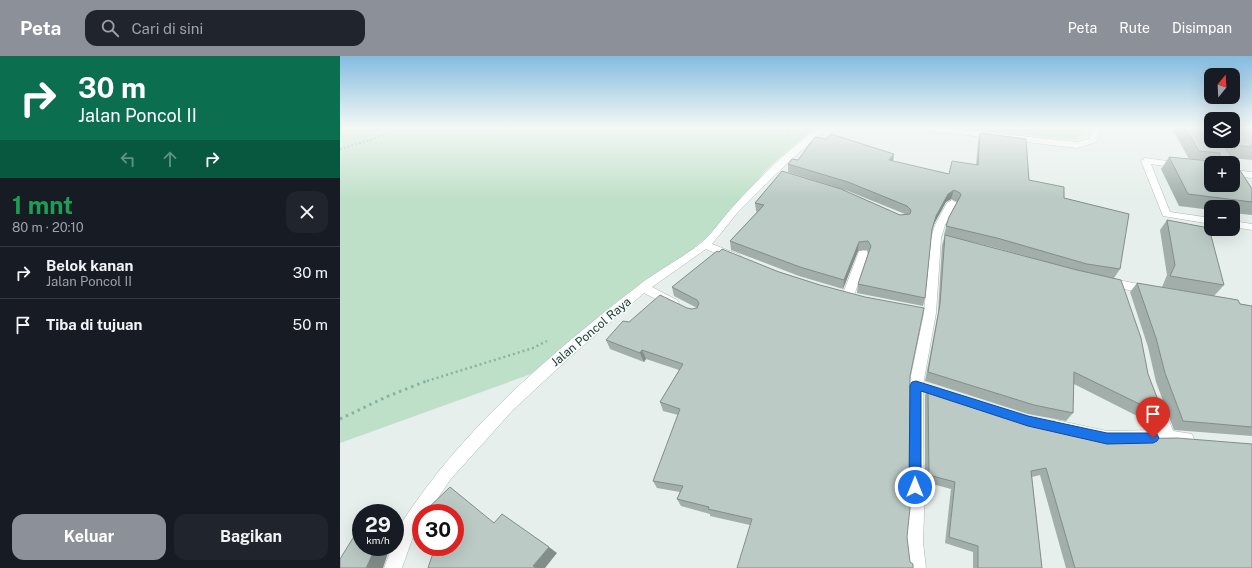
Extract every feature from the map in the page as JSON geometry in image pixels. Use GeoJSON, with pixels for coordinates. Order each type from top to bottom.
{"type":"FeatureCollection","features":[{"type":"Feature","properties":{"kind":"street","name":"Jalan Poncol Raya"},"geometry":{"type":"LineString","coordinates":[[393,568],[409,526],[444,475],[508,406],[564,354],[643,288],[705,246],[735,210],[777,173],[798,151]]}},
{"type":"Feature","properties":{"kind":"street"},"geometry":{"type":"LineString","coordinates":[[1204,169],[1144,161],[1166,214],[1204,220]]}},
{"type":"Feature","properties":{"kind":"street"},"geometry":{"type":"LineString","coordinates":[[1240,176],[1252,175]]}},
{"type":"Feature","properties":{"kind":"street"},"geometry":{"type":"LineString","coordinates":[[918,568],[914,543],[916,515],[916,385],[924,334],[924,312],[936,238],[940,225],[952,203]]}},
{"type":"Feature","properties":{"kind":"street"},"geometry":{"type":"LineString","coordinates":[[1240,225],[1252,226]]}},
{"type":"Feature","properties":{"kind":"street"},"geometry":{"type":"LineString","coordinates":[[936,238],[950,241]]}},
{"type":"Feature","properties":{"kind":"street"},"geometry":{"type":"LineString","coordinates":[[705,246],[748,262]]}},
{"type":"Feature","properties":{"kind":"street"},"geometry":{"type":"LineString","coordinates":[[848,296],[863,254]]}},
{"type":"Feature","properties":{"kind":"street"},"geometry":{"type":"LineString","coordinates":[[1098,281],[1159,291]]}},
{"type":"Feature","properties":{"kind":"street"},"geometry":{"type":"LineString","coordinates":[[1121,285],[1125,298]]}},
{"type":"Feature","properties":{"kind":"street"},"geometry":{"type":"LineString","coordinates":[[643,288],[681,307]]}},
{"type":"Feature","properties":{"kind":"street"},"geometry":{"type":"LineString","coordinates":[[834,292],[862,299]]}},
{"type":"Feature","properties":{"kind":"street"},"geometry":{"type":"LineString","coordinates":[[916,385],[930,390]]}},
{"type":"Feature","properties":{"kind":"street"},"geometry":{"type":"LineString","coordinates":[[1150,389],[1168,438]]}},
{"type":"Feature","properties":{"kind":"street"},"geometry":{"type":"LineString","coordinates":[[1042,424],[1107,438],[1168,438],[1199,440]]}},
{"type":"Feature","properties":{"kind":"path"},"geometry":{"type":"LineString","coordinates":[[340,419],[369,403],[421,383],[533,348],[554,338]]}},
{"type":"Feature","properties":{"kind":"green space"},"geometry":{"type":"Polygon","coordinates":[[[340,151],[788,151],[768,168],[712,233],[545,369],[340,443],[340,151]]]}},
{"type":"Feature","properties":{"kind":"building"},"geometry":{"type":"Polygon","coordinates":[[[805,151],[884,151],[894,154],[889,160],[949,174],[952,161],[978,165],[979,151],[1027,151],[1029,180],[1064,187],[1064,198],[1129,214],[1120,269],[1087,264],[997,238],[946,226],[949,217],[961,195],[954,190],[948,194],[936,216],[932,229],[925,298],[858,284],[871,246],[868,241],[859,242],[844,280],[800,267],[730,241],[764,205],[755,203],[782,171],[841,189],[900,215],[910,214],[911,210],[907,206],[848,182],[788,164],[792,159],[798,160],[805,151]]]}},
{"type":"Feature","properties":{"kind":"building"},"geometry":{"type":"Polygon","coordinates":[[[1199,151],[1227,151],[1231,156],[1220,156],[1220,153],[1199,151]]]}},
{"type":"Feature","properties":{"kind":"building"},"geometry":{"type":"Polygon","coordinates":[[[1169,157],[1204,160],[1204,192],[1240,192],[1240,170],[1252,189],[1252,202],[1188,194],[1169,157]]]}},
{"type":"Feature","properties":{"kind":"building"},"geometry":{"type":"Polygon","coordinates":[[[1167,220],[1204,227],[1204,236],[1211,236],[1224,285],[1170,276],[1175,265],[1167,220]]]}},
{"type":"Feature","properties":{"kind":"building"},"geometry":{"type":"Polygon","coordinates":[[[945,235],[1077,270],[1121,280],[1141,338],[1148,374],[1164,416],[1074,372],[1073,413],[1034,405],[928,372],[940,304],[945,235]]]}},
{"type":"Feature","properties":{"kind":"building"},"geometry":{"type":"Polygon","coordinates":[[[722,249],[779,272],[820,285],[865,297],[924,308],[910,376],[910,508],[907,537],[910,562],[913,564],[913,568],[737,568],[752,519],[708,509],[709,507],[677,499],[683,486],[653,481],[680,409],[660,402],[683,364],[642,350],[640,353],[606,340],[623,321],[629,322],[660,295],[687,308],[697,308],[699,303],[697,300],[672,287],[717,251],[719,252],[722,249]]]}},
{"type":"Feature","properties":{"kind":"building"},"geometry":{"type":"Polygon","coordinates":[[[1137,283],[1238,300],[1240,304],[1252,306],[1252,427],[1183,421],[1165,373],[1156,338],[1137,283]]]}},
{"type":"Feature","properties":{"kind":"building"},"geometry":{"type":"Polygon","coordinates":[[[928,387],[1033,420],[1072,429],[1071,434],[1089,433],[1093,437],[1104,436],[1115,439],[1177,438],[1252,444],[1252,568],[1075,568],[1046,468],[1031,471],[1042,568],[978,568],[978,546],[949,537],[955,482],[929,475],[928,387]]]}},
{"type":"Feature","properties":{"kind":"building"},"geometry":{"type":"Polygon","coordinates":[[[450,487],[494,523],[502,514],[549,547],[533,566],[536,568],[428,568],[432,556],[464,556],[464,504],[432,504],[450,487]]]}},
{"type":"Feature","properties":{"kind":"building"},"geometry":{"type":"Polygon","coordinates":[[[352,540],[352,556],[371,556],[366,568],[340,568],[340,559],[352,540]]]}},
{"type":"Feature","properties":{"kind":"route"},"geometry":{"type":"LineString","coordinates":[[915,487],[916,385],[1028,421],[1107,438],[1153,438]]}}]}
